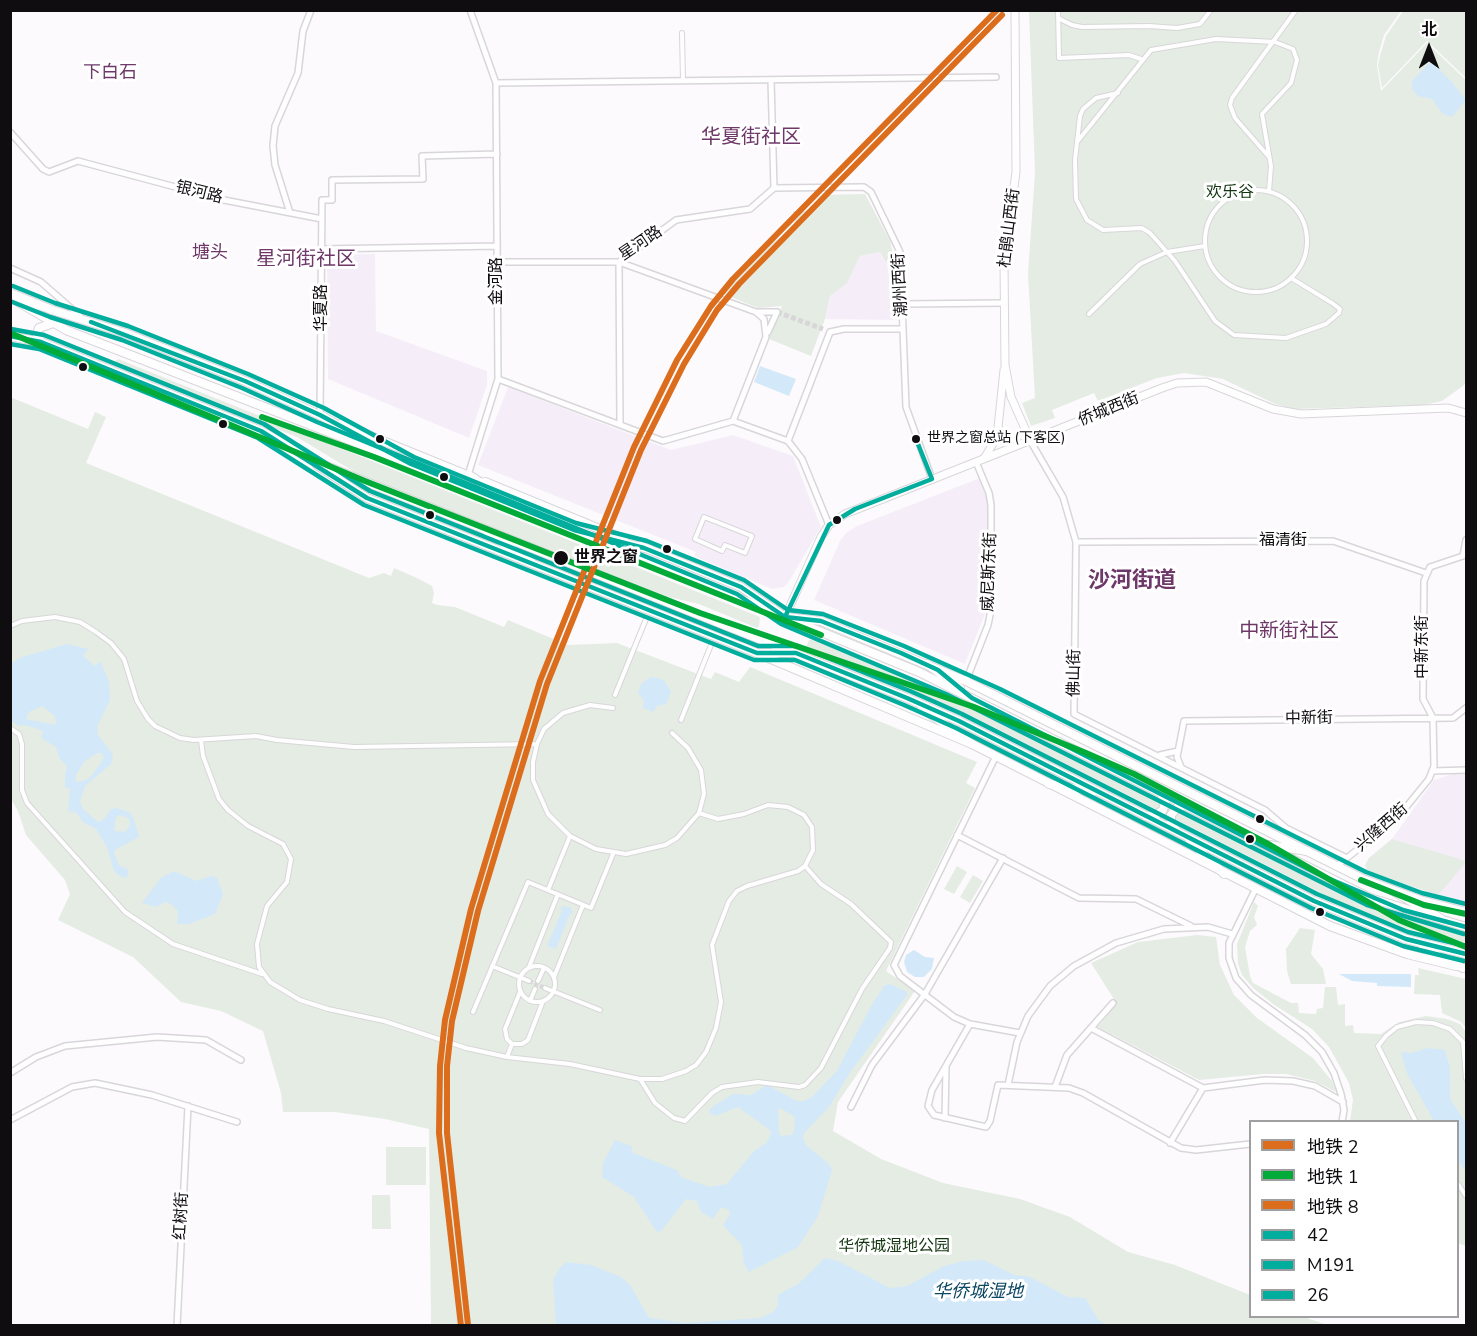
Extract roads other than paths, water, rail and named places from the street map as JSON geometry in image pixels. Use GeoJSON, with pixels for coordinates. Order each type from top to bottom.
{"type":"FeatureCollection","features":[{"type":"Feature","properties":{"kind":"main road"},"geometry":{"type":"LineString","coordinates":[[10,295],[91,322],[245,381],[321,415],[741,587],[785,617],[821,621],[966,681],[1337,866],[1393,891],[1451,924]]}},
{"type":"Feature","properties":{"kind":"main road"},"geometry":{"type":"LineString","coordinates":[[10,295],[53,323],[411,464],[919,672],[1162,796],[1370,898],[1467,927]]}},
{"type":"Feature","properties":{"kind":"main road"},"geometry":{"type":"LineString","coordinates":[[41,342],[37,333],[39,328],[53,323]]}},
{"type":"Feature","properties":{"kind":"main road"},"geometry":{"type":"LineString","coordinates":[[10,336],[41,342],[261,431],[306,457],[367,498],[757,652],[972,744],[1255,890],[1350,934],[1407,954],[1465,968]]}},
{"type":"Feature","properties":{"kind":"main road"},"geometry":{"type":"LineString","coordinates":[[321,415],[411,464]]}},
{"type":"Feature","properties":{"kind":"main road"},"geometry":{"type":"LineString","coordinates":[[306,457],[907,698],[1104,794],[1314,901],[1406,939],[1465,968]]}},
{"type":"Feature","properties":{"kind":"main road"},"geometry":{"type":"LineString","coordinates":[[468,475],[524,510]]}},
{"type":"Feature","properties":{"kind":"main road"},"geometry":{"type":"LineString","coordinates":[[472,523],[531,562]]}},
{"type":"Feature","properties":{"kind":"main road"},"geometry":{"type":"LineString","coordinates":[[574,530],[644,548]]}},
{"type":"Feature","properties":{"kind":"main road"},"geometry":{"type":"LineString","coordinates":[[757,652],[796,653]]}},
{"type":"Feature","properties":{"kind":"main road"},"geometry":{"type":"LineString","coordinates":[[927,664],[972,698]]}},
{"type":"Feature","properties":{"kind":"main road"},"geometry":{"type":"LineString","coordinates":[[907,698],[972,744]]}},
{"type":"Feature","properties":{"kind":"main road"},"geometry":{"type":"LineString","coordinates":[[1049,784],[1104,794]]}},
{"type":"Feature","properties":{"kind":"main road"},"geometry":{"type":"LineString","coordinates":[[1146,816],[1156,815],[1162,810],[1165,803],[1162,796]]}},
{"type":"Feature","properties":{"kind":"main road"},"geometry":{"type":"LineString","coordinates":[[1183,806],[1171,815],[1171,823],[1224,874]]}},
{"type":"Feature","properties":{"kind":"main road"},"geometry":{"type":"LineString","coordinates":[[1258,844],[1307,851]]}},
{"type":"Feature","properties":{"kind":"main road"},"geometry":{"type":"LineString","coordinates":[[1393,891],[1467,912]]}},
{"type":"Feature","properties":{"kind":"main road"},"geometry":{"type":"LineString","coordinates":[[1406,939],[1467,954]]}},
{"type":"Feature","properties":{"kind":"street"},"geometry":{"type":"LineString","coordinates":[[290,213],[275,165],[274,136],[281,108],[298,73],[303,31],[311,10]]}},
{"type":"Feature","properties":{"kind":"street","name":"金河路"},"geometry":{"type":"LineString","coordinates":[[468,475],[498,379],[496,83],[470,10]]}},
{"type":"Feature","properties":{"kind":"street","name":"杜鹃山西街"},"geometry":{"type":"LineString","coordinates":[[1015,10],[1016,172],[1005,256],[1005,365],[1011,397],[1031,442]]}},
{"type":"Feature","properties":{"kind":"street"},"geometry":{"type":"LineString","coordinates":[[1058,10],[1059,58],[1129,55],[1141,59]]}},
{"type":"Feature","properties":{"kind":"street"},"geometry":{"type":"LineString","coordinates":[[1058,18],[1082,27],[1177,28],[1200,24],[1211,10]]}},
{"type":"Feature","properties":{"kind":"street"},"geometry":{"type":"LineString","coordinates":[[1269,158],[1236,118],[1230,105],[1232,98],[1275,42],[1296,10]]}},
{"type":"Feature","properties":{"kind":"street"},"geometry":{"type":"LineString","coordinates":[[682,33],[683,81]]}},
{"type":"Feature","properties":{"kind":"street"},"geometry":{"type":"LineString","coordinates":[[1077,143],[1137,70],[1141,59],[1150,50],[1168,45],[1216,39],[1275,42],[1293,49],[1297,60],[1291,83],[1262,114],[1269,158],[1269,191]]}},
{"type":"Feature","properties":{"kind":"street"},"geometry":{"type":"LineString","coordinates":[[496,83],[996,77]]}},
{"type":"Feature","properties":{"kind":"street"},"geometry":{"type":"LineString","coordinates":[[771,80],[774,188]]}},
{"type":"Feature","properties":{"kind":"street"},"geometry":{"type":"LineString","coordinates":[[1118,93],[1096,98],[1083,109],[1077,143],[1076,199],[1087,220],[1103,230],[1142,228],[1167,252],[1215,321],[1234,335],[1286,338],[1326,324],[1340,313],[1340,309],[1332,303],[1291,278]]}},
{"type":"Feature","properties":{"kind":"street","name":"银河路"},"geometry":{"type":"LineString","coordinates":[[10,132],[48,172],[78,161],[224,200],[322,219]]}},
{"type":"Feature","properties":{"kind":"street","name":"华夏路"},"geometry":{"type":"LineString","coordinates":[[321,415],[322,200],[332,200],[332,180],[423,179],[422,156],[496,154]]}},
{"type":"Feature","properties":{"kind":"street","name":"星河路"},"geometry":{"type":"LineString","coordinates":[[497,262],[619,262],[676,220],[746,210],[774,188]]}},
{"type":"Feature","properties":{"kind":"street","name":"潮州西街"},"geometry":{"type":"LineString","coordinates":[[774,188],[867,188],[898,245],[902,260],[906,407],[932,479]]}},
{"type":"Feature","properties":{"kind":"street"},"geometry":{"type":"LineString","coordinates":[[1252,190],[1269,191],[1283,198],[1295,208],[1307,233],[1305,257],[1291,278],[1266,291],[1238,288],[1215,272],[1205,246],[1209,222],[1222,202],[1237,194],[1252,190]]}},
{"type":"Feature","properties":{"kind":"street"},"geometry":{"type":"LineString","coordinates":[[322,249],[497,246]]}},
{"type":"Feature","properties":{"kind":"street"},"geometry":{"type":"LineString","coordinates":[[1089,314],[1140,264],[1167,252],[1205,246]]}},
{"type":"Feature","properties":{"kind":"street"},"geometry":{"type":"LineString","coordinates":[[620,425],[619,262],[756,312],[777,312],[733,421]]}},
{"type":"Feature","properties":{"kind":"street"},"geometry":{"type":"LineString","coordinates":[[10,268],[41,282],[71,310],[91,322]]}},
{"type":"Feature","properties":{"kind":"street"},"geometry":{"type":"LineString","coordinates":[[902,304],[1004,303]]}},
{"type":"Feature","properties":{"kind":"street"},"geometry":{"type":"LineString","coordinates":[[756,312],[766,322],[766,337]]}},
{"type":"Feature","properties":{"kind":"street"},"geometry":{"type":"LineString","coordinates":[[823,329],[830,332],[844,329],[903,329]]}},
{"type":"Feature","properties":{"kind":"street"},"geometry":{"type":"LineString","coordinates":[[788,441],[830,332]]}},
{"type":"Feature","properties":{"kind":"street"},"geometry":{"type":"LineString","coordinates":[[985,458],[997,437],[1001,382],[1005,365]]}},
{"type":"Feature","properties":{"kind":"street"},"geometry":{"type":"LineString","coordinates":[[498,379],[667,441],[733,421],[788,441],[802,459],[829,525],[785,617]]}},
{"type":"Feature","properties":{"kind":"street","name":"侨城西街"},"geometry":{"type":"LineString","coordinates":[[829,525],[855,509],[1031,442],[1162,388],[1192,382],[1218,385],[1273,409],[1301,414],[1448,408],[1467,413]]}},
{"type":"Feature","properties":{"kind":"street","name":"佛山街"},"geometry":{"type":"LineString","coordinates":[[1031,442],[1063,497],[1076,542],[1074,714],[1264,810],[1286,828],[1347,858]]}},
{"type":"Feature","properties":{"kind":"street","name":"威尼斯东街"},"geometry":{"type":"LineString","coordinates":[[966,681],[988,625],[991,610],[992,505],[976,462]]}},
{"type":"Feature","properties":{"kind":"street"},"geometry":{"type":"LineString","coordinates":[[704,517],[752,536],[745,553],[725,545],[722,550],[695,539],[704,517]]}},
{"type":"Feature","properties":{"kind":"street"},"geometry":{"type":"LineString","coordinates":[[1426,573],[1435,564],[1463,556],[1467,540]]}},
{"type":"Feature","properties":{"kind":"street","name":"福清街"},"geometry":{"type":"LineString","coordinates":[[1076,542],[1332,541],[1426,573]]}},
{"type":"Feature","properties":{"kind":"street","name":"中新东街"},"geometry":{"type":"LineString","coordinates":[[1426,573],[1423,591],[1423,699],[1433,718]]}},
{"type":"Feature","properties":{"kind":"street"},"geometry":{"type":"LineString","coordinates":[[10,626],[39,618],[55,617],[80,622],[111,643],[124,659],[137,701],[155,726],[180,738],[201,740],[256,736],[310,744],[387,747],[422,744],[537,744]]}},
{"type":"Feature","properties":{"kind":"street"},"geometry":{"type":"LineString","coordinates":[[615,695],[646,619]]}},
{"type":"Feature","properties":{"kind":"street"},"geometry":{"type":"LineString","coordinates":[[681,720],[711,645]]}},
{"type":"Feature","properties":{"kind":"street"},"geometry":{"type":"LineString","coordinates":[[614,708],[590,705],[563,713],[544,729],[537,744],[533,780],[540,800],[556,825],[570,836],[596,849],[613,854],[641,853],[665,845],[677,838],[699,813],[704,794],[701,770],[688,748],[672,733]]}},
{"type":"Feature","properties":{"kind":"street"},"geometry":{"type":"LineString","coordinates":[[1467,708],[1456,717],[1433,718],[1433,771],[1467,770]]}},
{"type":"Feature","properties":{"kind":"street","name":"中新街"},"geometry":{"type":"LineString","coordinates":[[1178,751],[1184,721],[1433,718]]}},
{"type":"Feature","properties":{"kind":"street"},"geometry":{"type":"LineString","coordinates":[[10,728],[19,734],[22,744],[22,790],[27,803],[125,912],[173,944],[262,974],[282,991],[300,1000],[384,1021],[449,1043],[507,1057],[570,1064],[640,1079],[662,1079],[686,1071],[696,1065],[706,1052],[716,1028],[721,1002],[712,945],[729,901],[747,886],[787,876],[805,866],[813,850],[813,834],[808,820],[798,811],[788,807],[768,805],[744,814],[718,819],[699,813]]}},
{"type":"Feature","properties":{"kind":"street"},"geometry":{"type":"LineString","coordinates":[[201,740],[202,756],[219,799],[228,810],[248,826],[283,844],[291,859],[287,882],[267,906],[262,919],[256,955],[262,974]]}},
{"type":"Feature","properties":{"kind":"street"},"geometry":{"type":"LineString","coordinates":[[1155,755],[1164,756],[1178,751],[1179,765],[1184,770]]}},
{"type":"Feature","properties":{"kind":"street"},"geometry":{"type":"LineString","coordinates":[[996,756],[894,965],[896,973],[954,1017],[970,1024],[1020,1033]]}},
{"type":"Feature","properties":{"kind":"street","name":"兴隆西街"},"geometry":{"type":"LineString","coordinates":[[1337,866],[1405,810],[1433,771]]}},
{"type":"Feature","properties":{"kind":"street"},"geometry":{"type":"LineString","coordinates":[[957,835],[1079,898],[1136,899],[1192,926],[1232,934]]}},
{"type":"Feature","properties":{"kind":"street"},"geometry":{"type":"LineString","coordinates":[[548,890],[570,836]]}},
{"type":"Feature","properties":{"kind":"street"},"geometry":{"type":"LineString","coordinates":[[473,1012],[528,882],[591,908],[613,854]]}},
{"type":"Feature","properties":{"kind":"street"},"geometry":{"type":"LineString","coordinates":[[851,1107],[872,1065],[925,994],[1003,858]]}},
{"type":"Feature","properties":{"kind":"street"},"geometry":{"type":"LineString","coordinates":[[640,1079],[655,1103],[674,1118],[686,1121],[712,1093],[722,1087],[758,1082],[799,1087],[805,1085],[821,1068],[862,989],[890,948],[891,942],[851,904],[821,884],[805,866]]}},
{"type":"Feature","properties":{"kind":"street"},"geometry":{"type":"LineString","coordinates":[[1255,890],[1232,934],[1229,951],[1236,978],[1260,1004],[1316,1045],[1334,1073],[1343,1102],[1342,1120]]}},
{"type":"Feature","properties":{"kind":"street"},"geometry":{"type":"LineString","coordinates":[[558,894],[529,968],[520,978],[520,992],[505,1029],[507,1039],[512,1044],[522,1044],[528,1040],[543,1001],[553,991],[554,978],[583,905]]}},
{"type":"Feature","properties":{"kind":"street"},"geometry":{"type":"LineString","coordinates":[[1008,1085],[1020,1033],[1033,1007],[1050,986],[1087,958],[1132,937],[1164,928],[1192,926]]}},
{"type":"Feature","properties":{"kind":"street"},"geometry":{"type":"LineString","coordinates":[[492,966],[529,981]]}},
{"type":"Feature","properties":{"kind":"street"},"geometry":{"type":"LineString","coordinates":[[529,968],[544,968],[554,978]]}},
{"type":"Feature","properties":{"kind":"street"},"geometry":{"type":"LineString","coordinates":[[538,981],[544,968]]}},
{"type":"Feature","properties":{"kind":"street"},"geometry":{"type":"LineString","coordinates":[[545,988],[600,1010]]}},
{"type":"Feature","properties":{"kind":"street"},"geometry":{"type":"LineString","coordinates":[[530,1001],[535,989]]}},
{"type":"Feature","properties":{"kind":"street"},"geometry":{"type":"LineString","coordinates":[[520,992],[530,1001],[543,1001]]}},
{"type":"Feature","properties":{"kind":"street"},"geometry":{"type":"LineString","coordinates":[[1055,1087],[1063,1061],[1113,1003]]}},
{"type":"Feature","properties":{"kind":"street"},"geometry":{"type":"LineString","coordinates":[[1415,1120],[1378,1046],[1397,1027],[1416,1022],[1433,1023],[1450,1029],[1463,1042],[1467,1078]]}},
{"type":"Feature","properties":{"kind":"street"},"geometry":{"type":"LineString","coordinates":[[970,1024],[932,1090],[928,1102],[931,1112],[945,1118],[986,1127],[990,1121],[996,1088],[1008,1085],[1055,1087],[1078,1090],[1170,1143],[1188,1150],[1249,1144]]}},
{"type":"Feature","properties":{"kind":"street"},"geometry":{"type":"LineString","coordinates":[[1091,1028],[1203,1088],[1265,1080],[1293,1081],[1315,1086],[1343,1102]]}},
{"type":"Feature","properties":{"kind":"street"},"geometry":{"type":"LineString","coordinates":[[10,1072],[36,1057],[65,1046],[157,1037],[206,1040],[241,1060]]}},
{"type":"Feature","properties":{"kind":"street"},"geometry":{"type":"LineString","coordinates":[[507,1057],[512,1044]]}},
{"type":"Feature","properties":{"kind":"street"},"geometry":{"type":"LineString","coordinates":[[945,1118],[946,1066]]}},
{"type":"Feature","properties":{"kind":"street"},"geometry":{"type":"LineString","coordinates":[[10,1120],[72,1087],[88,1083],[152,1095],[237,1122]]}},
{"type":"Feature","properties":{"kind":"street"},"geometry":{"type":"LineString","coordinates":[[1170,1143],[1203,1088]]}},
{"type":"Feature","properties":{"kind":"street","name":"红树街"},"geometry":{"type":"LineString","coordinates":[[177,1326],[188,1106]]}},
{"type":"Feature","properties":{"kind":"water"},"geometry":{"type":"Polygon","coordinates":[[[1429,63],[1435,65],[1451,81],[1466,100],[1452,117],[1443,114],[1432,99],[1418,96],[1412,89],[1412,81],[1429,63]]]}},
{"type":"Feature","properties":{"kind":"water"},"geometry":{"type":"Polygon","coordinates":[[[760,366],[796,379],[789,396],[754,382],[760,366]]]}},
{"type":"Feature","properties":{"kind":"water"},"geometry":{"type":"Polygon","coordinates":[[[67,644],[88,649],[83,656],[95,666],[100,661],[109,681],[110,700],[97,727],[98,735],[113,754],[111,764],[85,786],[80,802],[83,809],[98,822],[104,819],[111,809],[116,808],[129,812],[133,817],[139,837],[116,849],[114,853],[119,865],[129,870],[127,878],[114,871],[107,847],[96,829],[83,822],[77,813],[68,811],[70,789],[65,787],[67,766],[59,758],[56,747],[41,738],[43,731],[25,725],[18,726],[11,720],[11,664],[19,658],[67,644]],[[42,706],[29,712],[26,719],[56,725],[55,716],[42,706]],[[97,753],[84,762],[76,775],[76,782],[87,780],[104,758],[101,753],[97,753]],[[119,815],[116,817],[114,831],[125,832],[130,825],[129,818],[119,815]]]}},
{"type":"Feature","properties":{"kind":"water"},"geometry":{"type":"Polygon","coordinates":[[[651,677],[664,680],[671,692],[666,704],[657,706],[653,712],[643,708],[644,701],[638,693],[641,684],[651,677]]]}},
{"type":"Feature","properties":{"kind":"water"},"geometry":{"type":"Polygon","coordinates":[[[174,871],[196,881],[211,876],[217,878],[223,894],[215,914],[189,924],[177,924],[178,911],[171,904],[165,902],[156,907],[142,903],[161,878],[174,871]]]}},
{"type":"Feature","properties":{"kind":"water"},"geometry":{"type":"Polygon","coordinates":[[[564,906],[571,908],[573,915],[570,914],[556,949],[547,946],[562,911],[560,909],[564,906]]]}},
{"type":"Feature","properties":{"kind":"water"},"geometry":{"type":"Polygon","coordinates":[[[914,950],[925,957],[934,958],[932,969],[924,977],[915,977],[907,972],[904,962],[906,955],[914,950]]]}},
{"type":"Feature","properties":{"kind":"water"},"geometry":{"type":"Polygon","coordinates":[[[1339,974],[1411,974],[1411,987],[1377,986],[1377,983],[1352,981],[1339,974]]]}},
{"type":"Feature","properties":{"kind":"water"},"geometry":{"type":"Polygon","coordinates":[[[890,984],[907,992],[907,995],[849,1074],[829,1107],[804,1133],[803,1138],[806,1145],[829,1164],[832,1170],[818,1216],[798,1247],[749,1272],[744,1264],[742,1245],[723,1225],[730,1214],[729,1210],[721,1207],[713,1219],[701,1212],[697,1201],[686,1199],[661,1231],[657,1232],[634,1197],[602,1177],[603,1163],[615,1140],[633,1147],[631,1152],[677,1170],[681,1177],[709,1187],[727,1184],[754,1151],[766,1143],[771,1134],[770,1130],[738,1107],[715,1116],[709,1112],[712,1107],[733,1094],[751,1095],[767,1085],[797,1101],[804,1101],[812,1097],[837,1071],[884,986],[890,984]],[[780,1108],[778,1110],[781,1136],[791,1135],[794,1132],[795,1117],[780,1108]]]}},
{"type":"Feature","properties":{"kind":"water"},"geometry":{"type":"Polygon","coordinates":[[[1428,1048],[1445,1050],[1450,1068],[1450,1099],[1466,1123],[1466,1172],[1459,1162],[1459,1120],[1433,1120],[1407,1073],[1401,1052],[1411,1053],[1428,1048]]]}},
{"type":"Feature","properties":{"kind":"water","name":"华侨城湿地"},"geometry":{"type":"Polygon","coordinates":[[[825,1258],[838,1261],[890,1288],[907,1286],[944,1266],[964,1261],[984,1260],[1014,1275],[1030,1277],[1068,1297],[1085,1298],[1098,1319],[1106,1325],[556,1325],[553,1280],[566,1262],[591,1265],[621,1277],[630,1285],[649,1318],[685,1323],[761,1318],[773,1312],[778,1305],[778,1295],[798,1284],[825,1258]]]}},
{"type":"Feature","properties":{"kind":"tunnel"},"geometry":{"type":"LineString","coordinates":[[777,312],[823,329]]}},
{"type":"Feature","properties":{"kind":"tunnel"},"geometry":{"type":"LineString","coordinates":[[529,981],[545,988]]}},
{"type":"Feature","properties":{"kind":"metro line","name":"2"},"geometry":{"type":"LineString","coordinates":[[461,1326],[439,1133],[440,1066],[445,1020],[471,909],[540,681],[634,447],[677,360],[711,306],[733,279],[997,10]]}},
{"type":"Feature","properties":{"kind":"metro line","name":"8"},"geometry":{"type":"LineString","coordinates":[[468,1325],[447,1133],[447,1066],[452,1021],[478,911],[547,684],[641,450],[684,364],[717,310],[739,284],[1002,15]]}},
{"type":"Feature","properties":{"kind":"metro line","name":"1"},"geometry":{"type":"LineString","coordinates":[[10,333],[365,481],[700,613],[974,707],[1086,753],[1134,774],[1270,845],[1399,920],[1466,947]]}},
{"type":"Feature","properties":{"kind":"metro line","name":"1"},"geometry":{"type":"LineString","coordinates":[[262,417],[374,457],[821,635]]}},
{"type":"Feature","properties":{"kind":"metro line","name":"1"},"geometry":{"type":"LineString","coordinates":[[1361,880],[1424,905],[1466,914]]}},
{"type":"Feature","properties":{"kind":"place","name":"世界之窗总站 (下客区)"},"geometry":{"type":"Point","coordinates":[916,439]}},
{"type":"Feature","properties":{"kind":"place","name":"世界之窗"},"geometry":{"type":"Point","coordinates":[561,558]}},
{"type":"Feature","properties":{"kind":"district","name":"下白石"},"geometry":{"type":"Point","coordinates":[110,74]}},
{"type":"Feature","properties":{"kind":"district","name":"华夏街社区"},"geometry":{"type":"Point","coordinates":[751,138]}},
{"type":"Feature","properties":{"kind":"district","name":"塘头"},"geometry":{"type":"Point","coordinates":[210,254]}},
{"type":"Feature","properties":{"kind":"district","name":"星河街社区"},"geometry":{"type":"Point","coordinates":[306,260]}},
{"type":"Feature","properties":{"kind":"district","name":"沙河街道"},"geometry":{"type":"Point","coordinates":[1132,582]}},
{"type":"Feature","properties":{"kind":"district","name":"中新街社区"},"geometry":{"type":"Point","coordinates":[1289,632]}},
{"type":"Feature","properties":{"kind":"park label","name":"欢乐谷"},"geometry":{"type":"Point","coordinates":[1230,193]}},
{"type":"Feature","properties":{"kind":"park label","name":"华侨城湿地公园"},"geometry":{"type":"Point","coordinates":[894,1247]}}]}
